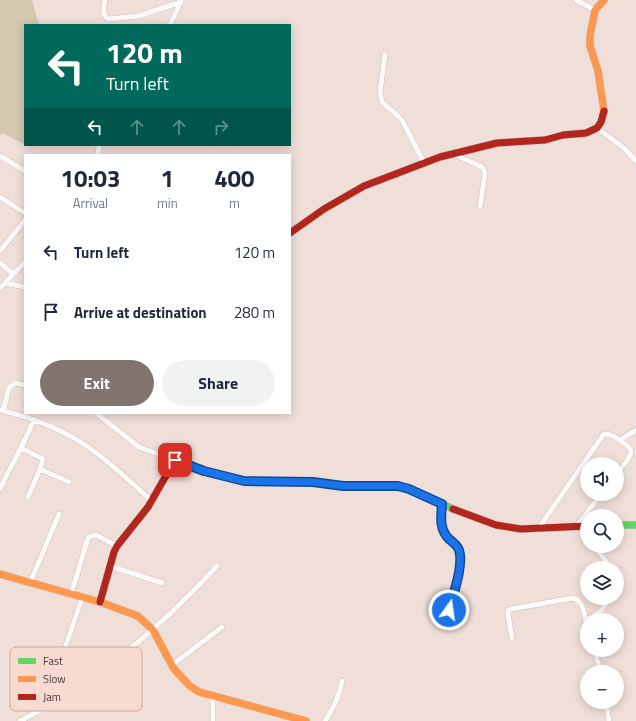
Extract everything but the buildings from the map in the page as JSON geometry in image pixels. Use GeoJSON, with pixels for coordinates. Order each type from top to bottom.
{"type":"FeatureCollection","features":[{"type":"Feature","properties":{"kind":"street"},"geometry":{"type":"LineString","coordinates":[[105,0],[103,14],[105,18],[109,19],[138,16],[181,1]]}},
{"type":"Feature","properties":{"kind":"street"},"geometry":{"type":"LineString","coordinates":[[576,0],[595,10]]}},
{"type":"Feature","properties":{"kind":"street"},"geometry":{"type":"LineString","coordinates":[[291,232],[324,209],[352,192],[440,157],[497,143],[545,140],[563,135],[586,133],[597,128],[601,122],[604,109],[598,71],[590,46],[590,36],[595,10],[604,0]]}},
{"type":"Feature","properties":{"kind":"street"},"geometry":{"type":"LineString","coordinates":[[170,24],[181,1]]}},
{"type":"Feature","properties":{"kind":"street"},"geometry":{"type":"LineString","coordinates":[[385,55],[380,92],[382,102],[403,122],[424,163]]}},
{"type":"Feature","properties":{"kind":"street"},"geometry":{"type":"LineString","coordinates":[[597,128],[624,148],[636,161]]}},
{"type":"Feature","properties":{"kind":"street"},"geometry":{"type":"LineString","coordinates":[[453,154],[482,167],[484,170],[485,173],[480,207]]}},
{"type":"Feature","properties":{"kind":"street"},"geometry":{"type":"LineString","coordinates":[[0,156],[24,170]]}},
{"type":"Feature","properties":{"kind":"street"},"geometry":{"type":"LineString","coordinates":[[0,197],[24,212]]}},
{"type":"Feature","properties":{"kind":"street"},"geometry":{"type":"LineString","coordinates":[[0,251],[24,221]]}},
{"type":"Feature","properties":{"kind":"street"},"geometry":{"type":"LineString","coordinates":[[0,263],[13,274]]}},
{"type":"Feature","properties":{"kind":"street"},"geometry":{"type":"LineString","coordinates":[[0,288],[24,263]]}},
{"type":"Feature","properties":{"kind":"street"},"geometry":{"type":"LineString","coordinates":[[4,284],[24,287]]}},
{"type":"Feature","properties":{"kind":"street"},"geometry":{"type":"LineString","coordinates":[[24,385],[16,383],[9,388],[2,410],[34,419],[83,444],[95,452],[152,501]]}},
{"type":"Feature","properties":{"kind":"street"},"geometry":{"type":"LineString","coordinates":[[97,414],[139,447],[204,471],[244,481],[313,482],[343,486],[398,486],[409,489],[456,511],[496,525],[521,529],[577,526],[596,501]]}},
{"type":"Feature","properties":{"kind":"street"},"geometry":{"type":"LineString","coordinates":[[0,489],[28,437],[34,419]]}},
{"type":"Feature","properties":{"kind":"street"},"geometry":{"type":"LineString","coordinates":[[620,440],[636,430]]}},
{"type":"Feature","properties":{"kind":"street"},"geometry":{"type":"LineString","coordinates":[[538,529],[602,436],[607,434],[620,440],[630,448],[631,453],[624,463]]}},
{"type":"Feature","properties":{"kind":"street"},"geometry":{"type":"LineString","coordinates":[[21,448],[43,458],[40,469],[28,496]]}},
{"type":"Feature","properties":{"kind":"street"},"geometry":{"type":"LineString","coordinates":[[100,602],[117,546],[152,501],[175,460]]}},
{"type":"Feature","properties":{"kind":"street"},"geometry":{"type":"LineString","coordinates":[[40,469],[69,482]]}},
{"type":"Feature","properties":{"kind":"street"},"geometry":{"type":"LineString","coordinates":[[442,504],[441,518],[443,533],[456,545],[459,550],[460,563],[449,610]]}},
{"type":"Feature","properties":{"kind":"street"},"geometry":{"type":"LineString","coordinates":[[30,583],[59,514]]}},
{"type":"Feature","properties":{"kind":"street"},"geometry":{"type":"LineString","coordinates":[[624,526],[636,525]]}},
{"type":"Feature","properties":{"kind":"street"},"geometry":{"type":"LineString","coordinates":[[71,595],[89,537],[96,535],[117,546]]}},
{"type":"Feature","properties":{"kind":"street"},"geometry":{"type":"LineString","coordinates":[[600,553],[606,561]]}},
{"type":"Feature","properties":{"kind":"street"},"geometry":{"type":"LineString","coordinates":[[110,566],[162,583]]}},
{"type":"Feature","properties":{"kind":"street"},"geometry":{"type":"LineString","coordinates":[[130,647],[153,630],[195,590],[217,566]]}},
{"type":"Feature","properties":{"kind":"street"},"geometry":{"type":"LineString","coordinates":[[1,575],[100,602],[138,616],[153,630],[172,665],[181,677],[199,692],[280,718],[306,721]]}},
{"type":"Feature","properties":{"kind":"street"},"geometry":{"type":"LineString","coordinates":[[66,645],[82,598]]}},
{"type":"Feature","properties":{"kind":"street"},"geometry":{"type":"LineString","coordinates":[[512,638],[508,614],[508,610],[511,608],[573,598],[577,599],[581,603],[584,613]]}},
{"type":"Feature","properties":{"kind":"street"},"geometry":{"type":"LineString","coordinates":[[598,613],[605,605]]}},
{"type":"Feature","properties":{"kind":"street"},"geometry":{"type":"LineString","coordinates":[[172,665],[222,627]]}},
{"type":"Feature","properties":{"kind":"street"},"geometry":{"type":"LineString","coordinates":[[325,721],[340,694],[342,680]]}},
{"type":"Feature","properties":{"kind":"street"},"geometry":{"type":"LineString","coordinates":[[213,696],[214,721]]}},
{"type":"Feature","properties":{"kind":"street"},"geometry":{"type":"LineString","coordinates":[[607,709],[609,721]]}},
{"type":"Feature","properties":{"kind":"street"},"geometry":{"type":"LineString","coordinates":[[20,721],[38,711]]}},
{"type":"Feature","properties":{"kind":"shaded area"},"geometry":{"type":"Polygon","coordinates":[[[0,0],[32,0],[39,24],[24,24],[24,144],[3,133],[0,135],[0,0]]]}},
{"type":"Feature","properties":{"kind":"traffic: fast"},"geometry":{"type":"LineString","coordinates":[[291,482],[398,486],[409,489],[453,509]]}},
{"type":"Feature","properties":{"kind":"traffic: fast"},"geometry":{"type":"LineString","coordinates":[[624,525],[636,525]]}},
{"type":"Feature","properties":{"kind":"traffic: slow"},"geometry":{"type":"LineString","coordinates":[[604,0],[595,10],[590,36],[590,46],[598,71],[604,111]]}},
{"type":"Feature","properties":{"kind":"traffic: slow"},"geometry":{"type":"LineString","coordinates":[[0,574],[100,602],[138,616],[153,630],[174,669],[190,686],[199,692],[306,721]]}},
{"type":"Feature","properties":{"kind":"traffic: jam"},"geometry":{"type":"LineString","coordinates":[[291,232],[324,209],[364,186],[440,157],[497,143],[545,140],[563,135],[586,133],[597,128],[601,122],[604,111]]}},
{"type":"Feature","properties":{"kind":"traffic: jam"},"geometry":{"type":"LineString","coordinates":[[100,602],[117,546],[148,507],[175,460],[204,471],[244,481],[291,482]]}},
{"type":"Feature","properties":{"kind":"traffic: jam"},"geometry":{"type":"LineString","coordinates":[[453,509],[496,525],[521,529],[580,526]]}},
{"type":"Feature","properties":{"kind":"route"},"geometry":{"type":"LineString","coordinates":[[175,460],[204,471],[244,481],[313,482],[343,486],[398,486],[409,489],[442,504],[441,526],[443,533],[456,545],[460,555],[460,563],[449,610]]}}]}
